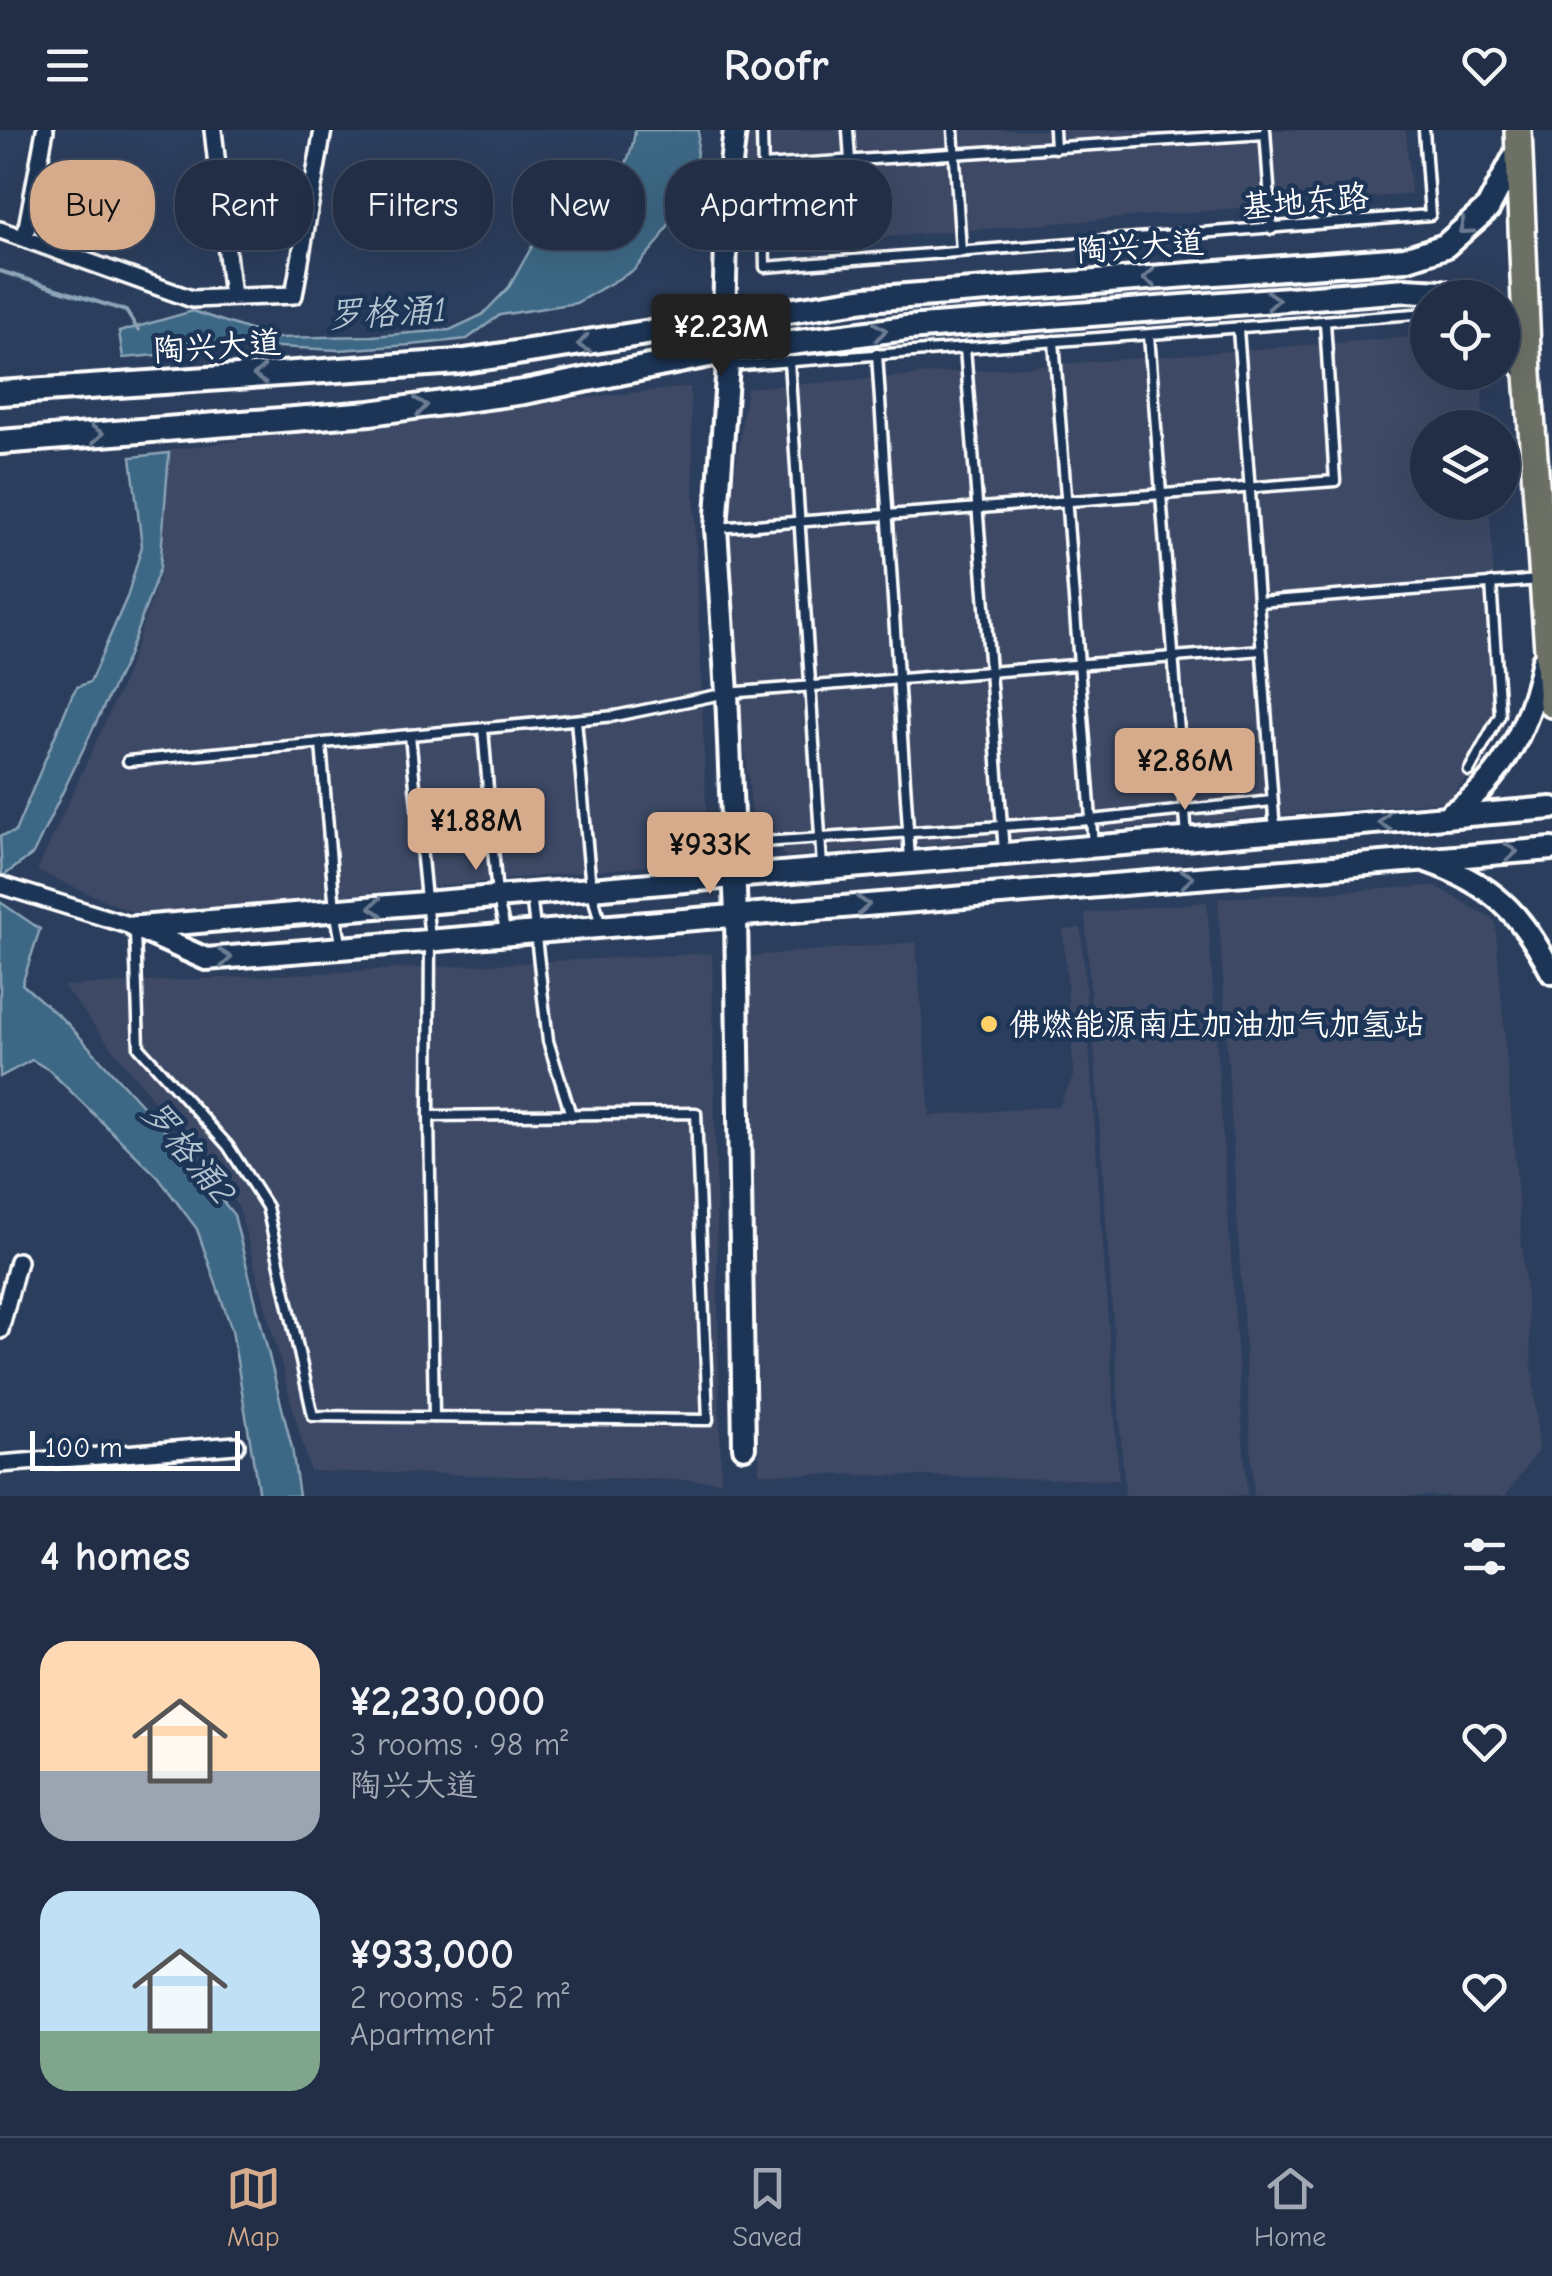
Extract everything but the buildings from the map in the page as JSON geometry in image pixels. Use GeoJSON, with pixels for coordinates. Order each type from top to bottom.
{"type":"FeatureCollection","features":[{"type":"Feature","properties":{"kind":"main road","name":"陶兴大道"},"geometry":{"type":"LineString","coordinates":[[0,393],[458,362],[866,299],[1405,258],[1445,246],[1488,208],[1519,140]]}},
{"type":"Feature","properties":{"kind":"main road"},"geometry":{"type":"LineString","coordinates":[[1519,140],[1528,374],[1552,704]]}},
{"type":"Feature","properties":{"kind":"main road"},"geometry":{"type":"LineString","coordinates":[[1405,258],[1406,290]]}},
{"type":"Feature","properties":{"kind":"main road","name":"陶兴大道"},"geometry":{"type":"LineString","coordinates":[[0,442],[370,413],[524,392],[906,328],[1410,290]]}},
{"type":"Feature","properties":{"kind":"main road"},"geometry":{"type":"LineString","coordinates":[[1520,363],[1528,374]]}},
{"type":"Feature","properties":{"kind":"street"},"geometry":{"type":"LineString","coordinates":[[25,238],[45,130]]}},
{"type":"Feature","properties":{"kind":"street"},"geometry":{"type":"LineString","coordinates":[[214,130],[232,297]]}},
{"type":"Feature","properties":{"kind":"street"},"geometry":{"type":"LineString","coordinates":[[0,230],[192,299],[294,295],[324,130]]}},
{"type":"Feature","properties":{"kind":"street"},"geometry":{"type":"LineString","coordinates":[[724,322],[727,198],[735,130]]}},
{"type":"Feature","properties":{"kind":"street"},"geometry":{"type":"LineString","coordinates":[[728,358],[716,528],[736,915],[744,1447]]}},
{"type":"Feature","properties":{"kind":"street"},"geometry":{"type":"LineString","coordinates":[[1444,817],[1466,804],[1511,753],[1534,704],[1548,639]]}},
{"type":"Feature","properties":{"kind":"street"},"geometry":{"type":"LineString","coordinates":[[134,927],[1552,808]]}},
{"type":"Feature","properties":{"kind":"street"},"geometry":{"type":"LineString","coordinates":[[1,886],[134,927],[206,960],[1552,849]]}},
{"type":"Feature","properties":{"kind":"street"},"geometry":{"type":"LineString","coordinates":[[1420,859],[1465,874],[1512,909],[1552,973]]}},
{"type":"Feature","properties":{"kind":"street"},"geometry":{"type":"LineString","coordinates":[[0,1330],[18,1261]]}},
{"type":"Feature","properties":{"kind":"street"},"geometry":{"type":"LineString","coordinates":[[0,1464],[236,1445]]}},
{"type":"Feature","properties":{"kind":"lane"},"geometry":{"type":"LineString","coordinates":[[762,130],[763,160]]}},
{"type":"Feature","properties":{"kind":"lane"},"geometry":{"type":"LineString","coordinates":[[848,130],[850,160],[1265,132],[1272,228]]}},
{"type":"Feature","properties":{"kind":"lane"},"geometry":{"type":"LineString","coordinates":[[954,130],[961,251]]}},
{"type":"Feature","properties":{"kind":"lane"},"geometry":{"type":"LineString","coordinates":[[1054,130],[1055,148]]}},
{"type":"Feature","properties":{"kind":"lane"},"geometry":{"type":"LineString","coordinates":[[1170,130],[1170,141]]}},
{"type":"Feature","properties":{"kind":"lane","name":"基地东路"},"geometry":{"type":"LineString","coordinates":[[765,250],[765,267],[1430,215],[1424,130]]}},
{"type":"Feature","properties":{"kind":"lane"},"geometry":{"type":"LineString","coordinates":[[728,358],[789,361],[1410,315]]}},
{"type":"Feature","properties":{"kind":"lane"},"geometry":{"type":"LineString","coordinates":[[716,528],[1336,481],[1325,322]]}},
{"type":"Feature","properties":{"kind":"lane"},"geometry":{"type":"LineString","coordinates":[[1238,329],[1275,831]]}},
{"type":"Feature","properties":{"kind":"lane"},"geometry":{"type":"LineString","coordinates":[[1149,335],[1187,838]]}},
{"type":"Feature","properties":{"kind":"lane"},"geometry":{"type":"LineString","coordinates":[[1054,342],[1093,846]]}},
{"type":"Feature","properties":{"kind":"lane"},"geometry":{"type":"LineString","coordinates":[[965,348],[1004,853]]}},
{"type":"Feature","properties":{"kind":"lane"},"geometry":{"type":"LineString","coordinates":[[878,354],[910,861]]}},
{"type":"Feature","properties":{"kind":"lane"},"geometry":{"type":"LineString","coordinates":[[789,361],[822,868]]}},
{"type":"Feature","properties":{"kind":"lane"},"geometry":{"type":"LineString","coordinates":[[1258,602],[1544,579]]}},
{"type":"Feature","properties":{"kind":"lane"},"geometry":{"type":"LineString","coordinates":[[1469,771],[1500,715],[1492,584]]}},
{"type":"Feature","properties":{"kind":"lane"},"geometry":{"type":"LineString","coordinates":[[128,761],[615,716],[727,694],[1262,650]]}},
{"type":"Feature","properties":{"kind":"lane"},"geometry":{"type":"LineString","coordinates":[[576,720],[591,888],[602,926]]}},
{"type":"Feature","properties":{"kind":"lane"},"geometry":{"type":"LineString","coordinates":[[483,728],[497,896],[506,934]]}},
{"type":"Feature","properties":{"kind":"lane"},"geometry":{"type":"LineString","coordinates":[[410,736],[430,940],[434,1417]]}},
{"type":"Feature","properties":{"kind":"lane"},"geometry":{"type":"LineString","coordinates":[[321,744],[335,910],[342,948]]}},
{"type":"Feature","properties":{"kind":"lane"},"geometry":{"type":"LineString","coordinates":[[732,844],[1091,820],[1272,801]]}},
{"type":"Feature","properties":{"kind":"lane"},"geometry":{"type":"LineString","coordinates":[[531,894],[548,1041],[572,1115]]}},
{"type":"Feature","properties":{"kind":"lane"},"geometry":{"type":"LineString","coordinates":[[134,927],[139,1047],[228,1146],[267,1207],[313,1416],[708,1420],[696,1114],[429,1116]]}},
{"type":"Feature","properties":{"kind":"shaded area"},"geometry":{"type":"Polygon","coordinates":[[[635,130],[699,130],[696,160],[665,160],[665,231],[659,241],[634,270],[576,303],[500,315],[467,339],[338,350],[178,342],[169,344],[169,354],[123,358],[119,332],[193,311],[274,338],[450,330],[482,315],[509,287],[530,250],[645,250],[645,160],[627,160],[635,130]]]}},
{"type":"Feature","properties":{"kind":"shaded area"},"geometry":{"type":"Polygon","coordinates":[[[739,130],[1406,130],[1411,194],[892,236],[892,160],[742,160],[739,130]]]}},
{"type":"Feature","properties":{"kind":"shaded area"},"geometry":{"type":"Polygon","coordinates":[[[1410,337],[1410,390],[1482,390],[1483,410],[1410,410],[1410,520],[1490,520],[1504,730],[1448,801],[786,857],[752,814],[738,687],[729,514],[747,388],[1410,337]]]}},
{"type":"Feature","properties":{"kind":"shaded area"},"geometry":{"type":"Polygon","coordinates":[[[690,387],[708,860],[139,915],[37,871],[122,685],[162,569],[170,450],[425,414],[690,387]]]}},
{"type":"Feature","properties":{"kind":"shaded area"},"geometry":{"type":"Polygon","coordinates":[[[169,453],[160,568],[127,658],[33,854],[2,877],[0,836],[15,832],[72,695],[77,687],[90,682],[127,597],[142,546],[131,457],[169,453]]]}},
{"type":"Feature","properties":{"kind":"shaded area"},"geometry":{"type":"Polygon","coordinates":[[[1436,886],[1495,921],[1539,1449],[1505,1496],[1254,1496],[1218,898],[1436,886]]]}},
{"type":"Feature","properties":{"kind":"shaded area"},"geometry":{"type":"Polygon","coordinates":[[[0,902],[40,929],[22,984],[67,1023],[170,1136],[234,1215],[292,1448],[299,1496],[259,1496],[232,1330],[197,1229],[158,1177],[49,1070],[32,1060],[0,1077],[0,902]]]}},
{"type":"Feature","properties":{"kind":"shaded area"},"geometry":{"type":"Polygon","coordinates":[[[1207,902],[1247,1496],[1125,1496],[1085,913],[1207,902]]]}},
{"type":"Feature","properties":{"kind":"shaded area"},"geometry":{"type":"Polygon","coordinates":[[[1081,928],[1119,1480],[759,1473],[756,1266],[748,1267],[742,970],[752,956],[916,942],[930,1116],[1059,1106],[1074,1075],[1063,930],[1081,928]]]}},
{"type":"Feature","properties":{"kind":"shaded area"},"geometry":{"type":"Polygon","coordinates":[[[712,953],[721,1481],[310,1471],[239,1208],[63,986],[712,953]]]}},
{"type":"Feature","properties":{"kind":"waterway"},"geometry":{"type":"LineString","coordinates":[[0,271],[126,311],[138,330]]}},
{"type":"Feature","properties":{"kind":"place","name":"佛燃能源南庄加油加气加氢站"},"geometry":{"type":"Point","coordinates":[989,1024]}},
{"type":"Feature","properties":{"kind":"water label","name":"罗格涌1"},"geometry":{"type":"Point","coordinates":[387,312]}},
{"type":"Feature","properties":{"kind":"water label","name":"罗格涌2"},"geometry":{"type":"Point","coordinates":[189,1152]}}]}
